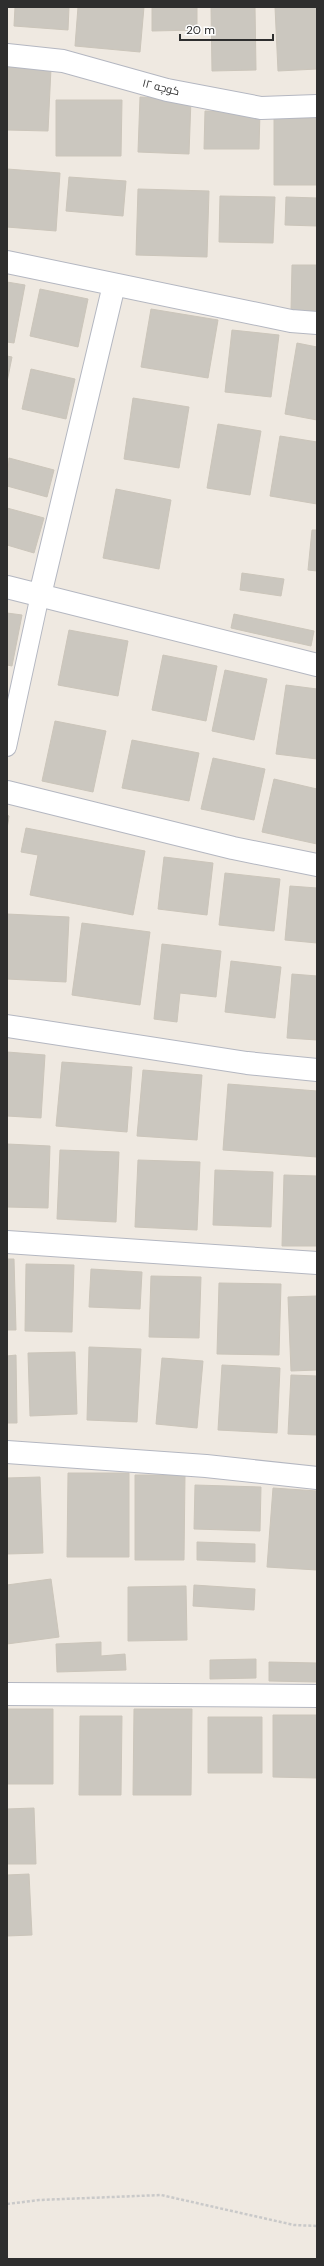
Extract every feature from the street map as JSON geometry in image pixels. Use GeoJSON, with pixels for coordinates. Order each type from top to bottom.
{"type":"FeatureCollection","features":[{"type":"Feature","properties":{"kind":"street","name":"کوچه ۱۲"},"geometry":{"type":"LineString","coordinates":[[7,54],[63,61],[167,90],[261,108],[317,106]]}},
{"type":"Feature","properties":{"kind":"street"},"geometry":{"type":"LineString","coordinates":[[7,262],[291,321],[317,323]]}},
{"type":"Feature","properties":{"kind":"street"},"geometry":{"type":"LineString","coordinates":[[40,595],[114,285]]}},
{"type":"Feature","properties":{"kind":"street"},"geometry":{"type":"LineString","coordinates":[[7,587],[317,665]]}},
{"type":"Feature","properties":{"kind":"street"},"geometry":{"type":"LineString","coordinates":[[7,792],[233,848],[317,865]]}},
{"type":"Feature","properties":{"kind":"street"},"geometry":{"type":"LineString","coordinates":[[7,1026],[247,1063],[317,1070]]}},
{"type":"Feature","properties":{"kind":"street"},"geometry":{"type":"LineString","coordinates":[[7,1242],[317,1263]]}},
{"type":"Feature","properties":{"kind":"street"},"geometry":{"type":"LineString","coordinates":[[7,1452],[206,1466],[317,1478]]}},
{"type":"Feature","properties":{"kind":"street"},"geometry":{"type":"LineString","coordinates":[[7,1694],[317,1696]]}},
{"type":"Feature","properties":{"kind":"lane"},"geometry":{"type":"LineString","coordinates":[[7,747],[40,595]]}},
{"type":"Feature","properties":{"kind":"path"},"geometry":{"type":"LineString","coordinates":[[7,2204],[39,2200],[160,2195],[294,2225],[317,2226]]}},
{"type":"Feature","properties":{"kind":"building"},"geometry":{"type":"Polygon","coordinates":[[[15,7],[69,7],[68,30],[14,26],[15,7]]]}},
{"type":"Feature","properties":{"kind":"building"},"geometry":{"type":"Polygon","coordinates":[[[78,7],[144,7],[140,52],[75,46],[78,7]]]}},
{"type":"Feature","properties":{"kind":"building"},"geometry":{"type":"Polygon","coordinates":[[[152,7],[197,7],[197,30],[152,31],[152,7]]]}},
{"type":"Feature","properties":{"kind":"building"},"geometry":{"type":"Polygon","coordinates":[[[211,7],[255,7],[256,70],[212,71],[211,7]]]}},
{"type":"Feature","properties":{"kind":"building"},"geometry":{"type":"Polygon","coordinates":[[[275,7],[317,7],[317,69],[278,71],[275,7]]]}},
{"type":"Feature","properties":{"kind":"building"},"geometry":{"type":"Polygon","coordinates":[[[7,67],[51,68],[48,131],[7,130],[7,67]]]}},
{"type":"Feature","properties":{"kind":"building"},"geometry":{"type":"Polygon","coordinates":[[[140,97],[191,99],[189,154],[138,152],[140,97]]]}},
{"type":"Feature","properties":{"kind":"building"},"geometry":{"type":"Polygon","coordinates":[[[56,100],[122,100],[121,156],[56,156],[56,100]]]}},
{"type":"Feature","properties":{"kind":"building"},"geometry":{"type":"Polygon","coordinates":[[[205,111],[260,111],[259,149],[204,149],[205,111]]]}},
{"type":"Feature","properties":{"kind":"building"},"geometry":{"type":"Polygon","coordinates":[[[274,118],[317,118],[317,185],[274,185],[274,118]]]}},
{"type":"Feature","properties":{"kind":"building"},"geometry":{"type":"Polygon","coordinates":[[[7,169],[60,173],[56,231],[7,227],[7,169]]]}},
{"type":"Feature","properties":{"kind":"building"},"geometry":{"type":"Polygon","coordinates":[[[69,177],[126,181],[123,216],[66,211],[69,177]]]}},
{"type":"Feature","properties":{"kind":"building"},"geometry":{"type":"Polygon","coordinates":[[[138,189],[209,191],[207,257],[136,255],[138,189]]]}},
{"type":"Feature","properties":{"kind":"building"},"geometry":{"type":"Polygon","coordinates":[[[220,196],[275,197],[273,243],[219,242],[220,196]]]}},
{"type":"Feature","properties":{"kind":"building"},"geometry":{"type":"Polygon","coordinates":[[[286,197],[317,198],[317,226],[285,225],[286,197]]]}},
{"type":"Feature","properties":{"kind":"building"},"geometry":{"type":"Polygon","coordinates":[[[292,265],[317,265],[317,311],[291,311],[292,265]]]}},
{"type":"Feature","properties":{"kind":"building"},"geometry":{"type":"Polygon","coordinates":[[[7,282],[25,285],[14,343],[7,342],[7,282]]]}},
{"type":"Feature","properties":{"kind":"building"},"geometry":{"type":"Polygon","coordinates":[[[40,289],[88,299],[78,347],[30,336],[40,289]]]}},
{"type":"Feature","properties":{"kind":"building"},"geometry":{"type":"Polygon","coordinates":[[[151,309],[218,320],[208,378],[141,367],[151,309]]]}},
{"type":"Feature","properties":{"kind":"building"},"geometry":{"type":"Polygon","coordinates":[[[232,330],[279,335],[271,397],[225,392],[232,330]]]}},
{"type":"Feature","properties":{"kind":"building"},"geometry":{"type":"Polygon","coordinates":[[[297,343],[317,347],[317,420],[285,414],[297,343]]]}},
{"type":"Feature","properties":{"kind":"building"},"geometry":{"type":"Polygon","coordinates":[[[7,356],[12,357],[7,382],[7,356]]]}},
{"type":"Feature","properties":{"kind":"building"},"geometry":{"type":"Polygon","coordinates":[[[31,369],[75,379],[66,419],[22,409],[31,369]]]}},
{"type":"Feature","properties":{"kind":"building"},"geometry":{"type":"Polygon","coordinates":[[[133,398],[189,407],[179,468],[124,459],[133,398]]]}},
{"type":"Feature","properties":{"kind":"building"},"geometry":{"type":"Polygon","coordinates":[[[218,424],[261,431],[250,495],[207,488],[218,424]]]}},
{"type":"Feature","properties":{"kind":"building"},"geometry":{"type":"Polygon","coordinates":[[[280,436],[317,442],[317,504],[270,496],[280,436]]]}},
{"type":"Feature","properties":{"kind":"building"},"geometry":{"type":"Polygon","coordinates":[[[9,458],[54,470],[47,497],[7,486],[9,458]]]}},
{"type":"Feature","properties":{"kind":"building"},"geometry":{"type":"Polygon","coordinates":[[[116,489],[171,500],[159,569],[103,558],[116,489]]]}},
{"type":"Feature","properties":{"kind":"building"},"geometry":{"type":"Polygon","coordinates":[[[7,508],[44,518],[34,553],[7,545],[7,508]]]}},
{"type":"Feature","properties":{"kind":"building"},"geometry":{"type":"Polygon","coordinates":[[[312,530],[317,530],[317,571],[308,570],[312,530]]]}},
{"type":"Feature","properties":{"kind":"building"},"geometry":{"type":"Polygon","coordinates":[[[242,573],[284,579],[281,596],[240,590],[242,573]]]}},
{"type":"Feature","properties":{"kind":"building"},"geometry":{"type":"Polygon","coordinates":[[[7,613],[22,615],[12,666],[7,665],[7,613]]]}},
{"type":"Feature","properties":{"kind":"building"},"geometry":{"type":"Polygon","coordinates":[[[234,614],[314,631],[311,646],[231,628],[234,614]]]}},
{"type":"Feature","properties":{"kind":"building"},"geometry":{"type":"Polygon","coordinates":[[[69,630],[128,641],[118,696],[58,685],[69,630]]]}},
{"type":"Feature","properties":{"kind":"building"},"geometry":{"type":"Polygon","coordinates":[[[163,655],[217,666],[206,721],[152,710],[163,655]]]}},
{"type":"Feature","properties":{"kind":"building"},"geometry":{"type":"Polygon","coordinates":[[[225,670],[267,679],[254,740],[212,731],[225,670]]]}},
{"type":"Feature","properties":{"kind":"building"},"geometry":{"type":"Polygon","coordinates":[[[286,685],[317,689],[317,759],[276,754],[286,685]]]}},
{"type":"Feature","properties":{"kind":"building"},"geometry":{"type":"Polygon","coordinates":[[[55,721],[106,731],[93,792],[42,781],[55,721]]]}},
{"type":"Feature","properties":{"kind":"building"},"geometry":{"type":"Polygon","coordinates":[[[132,740],[199,753],[189,801],[122,788],[132,740]]]}},
{"type":"Feature","properties":{"kind":"building"},"geometry":{"type":"Polygon","coordinates":[[[213,758],[265,769],[254,820],[201,809],[213,758]]]}},
{"type":"Feature","properties":{"kind":"building"},"geometry":{"type":"Polygon","coordinates":[[[274,779],[317,789],[317,844],[262,832],[274,779]]]}},
{"type":"Feature","properties":{"kind":"building"},"geometry":{"type":"Polygon","coordinates":[[[7,815],[9,816],[7,829],[7,815]]]}},
{"type":"Feature","properties":{"kind":"building"},"geometry":{"type":"Polygon","coordinates":[[[26,828],[145,851],[133,915],[30,895],[38,855],[21,852],[26,828]]]}},
{"type":"Feature","properties":{"kind":"building"},"geometry":{"type":"Polygon","coordinates":[[[164,857],[213,863],[207,915],[158,909],[164,857]]]}},
{"type":"Feature","properties":{"kind":"building"},"geometry":{"type":"Polygon","coordinates":[[[225,873],[280,879],[274,931],[219,925],[225,873]]]}},
{"type":"Feature","properties":{"kind":"building"},"geometry":{"type":"Polygon","coordinates":[[[290,886],[317,888],[317,943],[285,940],[290,886]]]}},
{"type":"Feature","properties":{"kind":"building"},"geometry":{"type":"Polygon","coordinates":[[[7,914],[69,917],[66,982],[7,979],[7,914]]]}},
{"type":"Feature","properties":{"kind":"building"},"geometry":{"type":"Polygon","coordinates":[[[82,923],[150,932],[140,1005],[72,995],[82,923]]]}},
{"type":"Feature","properties":{"kind":"building"},"geometry":{"type":"Polygon","coordinates":[[[162,944],[221,951],[216,997],[180,993],[177,1022],[154,1019],[162,944]]]}},
{"type":"Feature","properties":{"kind":"building"},"geometry":{"type":"Polygon","coordinates":[[[231,961],[281,967],[275,1018],[225,1012],[231,961]]]}},
{"type":"Feature","properties":{"kind":"building"},"geometry":{"type":"Polygon","coordinates":[[[292,974],[317,976],[317,1040],[287,1038],[292,974]]]}},
{"type":"Feature","properties":{"kind":"building"},"geometry":{"type":"Polygon","coordinates":[[[7,1052],[45,1055],[41,1118],[7,1116],[7,1052]]]}},
{"type":"Feature","properties":{"kind":"building"},"geometry":{"type":"Polygon","coordinates":[[[62,1062],[132,1067],[127,1132],[56,1126],[62,1062]]]}},
{"type":"Feature","properties":{"kind":"building"},"geometry":{"type":"Polygon","coordinates":[[[143,1070],[202,1075],[197,1140],[137,1136],[143,1070]]]}},
{"type":"Feature","properties":{"kind":"building"},"geometry":{"type":"Polygon","coordinates":[[[228,1084],[317,1091],[317,1157],[223,1150],[228,1084]]]}},
{"type":"Feature","properties":{"kind":"building"},"geometry":{"type":"Polygon","coordinates":[[[7,1144],[50,1146],[48,1208],[7,1207],[7,1144]]]}},
{"type":"Feature","properties":{"kind":"building"},"geometry":{"type":"Polygon","coordinates":[[[60,1150],[119,1152],[116,1222],[57,1219],[60,1150]]]}},
{"type":"Feature","properties":{"kind":"building"},"geometry":{"type":"Polygon","coordinates":[[[138,1160],[200,1162],[197,1230],[135,1227],[138,1160]]]}},
{"type":"Feature","properties":{"kind":"building"},"geometry":{"type":"Polygon","coordinates":[[[215,1170],[273,1172],[271,1227],[213,1225],[215,1170]]]}},
{"type":"Feature","properties":{"kind":"building"},"geometry":{"type":"Polygon","coordinates":[[[284,1175],[317,1176],[317,1246],[282,1246],[284,1175]]]}},
{"type":"Feature","properties":{"kind":"building"},"geometry":{"type":"Polygon","coordinates":[[[7,1259],[14,1259],[16,1330],[7,1330],[7,1259]]]}},
{"type":"Feature","properties":{"kind":"building"},"geometry":{"type":"Polygon","coordinates":[[[26,1264],[74,1265],[72,1332],[25,1331],[26,1264]]]}},
{"type":"Feature","properties":{"kind":"building"},"geometry":{"type":"Polygon","coordinates":[[[91,1269],[142,1272],[140,1309],[89,1307],[91,1269]]]}},
{"type":"Feature","properties":{"kind":"building"},"geometry":{"type":"Polygon","coordinates":[[[151,1276],[201,1277],[199,1338],[149,1337],[151,1276]]]}},
{"type":"Feature","properties":{"kind":"building"},"geometry":{"type":"Polygon","coordinates":[[[219,1283],[281,1284],[279,1355],[217,1354],[219,1283]]]}},
{"type":"Feature","properties":{"kind":"building"},"geometry":{"type":"Polygon","coordinates":[[[317,1296],[317,1370],[291,1371],[288,1297],[317,1296]]]}},
{"type":"Feature","properties":{"kind":"building"},"geometry":{"type":"Polygon","coordinates":[[[89,1347],[141,1349],[137,1422],[87,1420],[89,1347]]]}},
{"type":"Feature","properties":{"kind":"building"},"geometry":{"type":"Polygon","coordinates":[[[75,1352],[77,1414],[30,1416],[28,1353],[75,1352]]]}},
{"type":"Feature","properties":{"kind":"building"},"geometry":{"type":"Polygon","coordinates":[[[16,1355],[17,1423],[7,1423],[7,1356],[16,1355]]]}},
{"type":"Feature","properties":{"kind":"building"},"geometry":{"type":"Polygon","coordinates":[[[162,1358],[203,1361],[197,1428],[156,1424],[162,1358]]]}},
{"type":"Feature","properties":{"kind":"building"},"geometry":{"type":"Polygon","coordinates":[[[222,1365],[280,1368],[277,1433],[218,1430],[222,1365]]]}},
{"type":"Feature","properties":{"kind":"building"},"geometry":{"type":"Polygon","coordinates":[[[291,1375],[317,1376],[317,1435],[288,1434],[291,1375]]]}},
{"type":"Feature","properties":{"kind":"building"},"geometry":{"type":"Polygon","coordinates":[[[68,1473],[129,1473],[129,1557],[67,1557],[68,1473]]]}},
{"type":"Feature","properties":{"kind":"building"},"geometry":{"type":"Polygon","coordinates":[[[135,1475],[185,1475],[184,1560],[135,1560],[135,1475]]]}},
{"type":"Feature","properties":{"kind":"building"},"geometry":{"type":"Polygon","coordinates":[[[40,1477],[43,1553],[7,1554],[7,1478],[40,1477]]]}},
{"type":"Feature","properties":{"kind":"building"},"geometry":{"type":"Polygon","coordinates":[[[195,1485],[261,1487],[260,1531],[194,1529],[195,1485]]]}},
{"type":"Feature","properties":{"kind":"building"},"geometry":{"type":"Polygon","coordinates":[[[273,1488],[317,1491],[317,1570],[267,1567],[273,1488]]]}},
{"type":"Feature","properties":{"kind":"building"},"geometry":{"type":"Polygon","coordinates":[[[197,1542],[255,1544],[255,1562],[197,1560],[197,1542]]]}},
{"type":"Feature","properties":{"kind":"building"},"geometry":{"type":"Polygon","coordinates":[[[51,1579],[59,1637],[7,1644],[7,1585],[51,1579]]]}},
{"type":"Feature","properties":{"kind":"building"},"geometry":{"type":"Polygon","coordinates":[[[194,1585],[255,1589],[254,1610],[193,1606],[194,1585]]]}},
{"type":"Feature","properties":{"kind":"building"},"geometry":{"type":"Polygon","coordinates":[[[186,1586],[187,1640],[128,1641],[128,1587],[186,1586]]]}},
{"type":"Feature","properties":{"kind":"building"},"geometry":{"type":"Polygon","coordinates":[[[101,1642],[101,1656],[125,1654],[126,1670],[57,1672],[56,1644],[101,1642]]]}},
{"type":"Feature","properties":{"kind":"building"},"geometry":{"type":"Polygon","coordinates":[[[256,1659],[256,1678],[210,1679],[210,1660],[256,1659]]]}},
{"type":"Feature","properties":{"kind":"building"},"geometry":{"type":"Polygon","coordinates":[[[269,1662],[317,1663],[317,1682],[269,1681],[269,1662]]]}},
{"type":"Feature","properties":{"kind":"building"},"geometry":{"type":"Polygon","coordinates":[[[7,1709],[53,1709],[53,1784],[7,1784],[7,1709]]]}},
{"type":"Feature","properties":{"kind":"building"},"geometry":{"type":"Polygon","coordinates":[[[134,1709],[192,1709],[191,1795],[133,1795],[134,1709]]]}},
{"type":"Feature","properties":{"kind":"building"},"geometry":{"type":"Polygon","coordinates":[[[273,1715],[317,1715],[317,1778],[273,1777],[273,1715]]]}},
{"type":"Feature","properties":{"kind":"building"},"geometry":{"type":"Polygon","coordinates":[[[80,1716],[122,1716],[121,1795],[79,1795],[80,1716]]]}},
{"type":"Feature","properties":{"kind":"building"},"geometry":{"type":"Polygon","coordinates":[[[208,1717],[262,1717],[262,1773],[208,1773],[208,1717]]]}},
{"type":"Feature","properties":{"kind":"building"},"geometry":{"type":"Polygon","coordinates":[[[34,1808],[36,1864],[7,1864],[7,1809],[34,1808]]]}},
{"type":"Feature","properties":{"kind":"building"},"geometry":{"type":"Polygon","coordinates":[[[29,1874],[32,1935],[7,1936],[7,1875],[29,1874]]]}}]}
